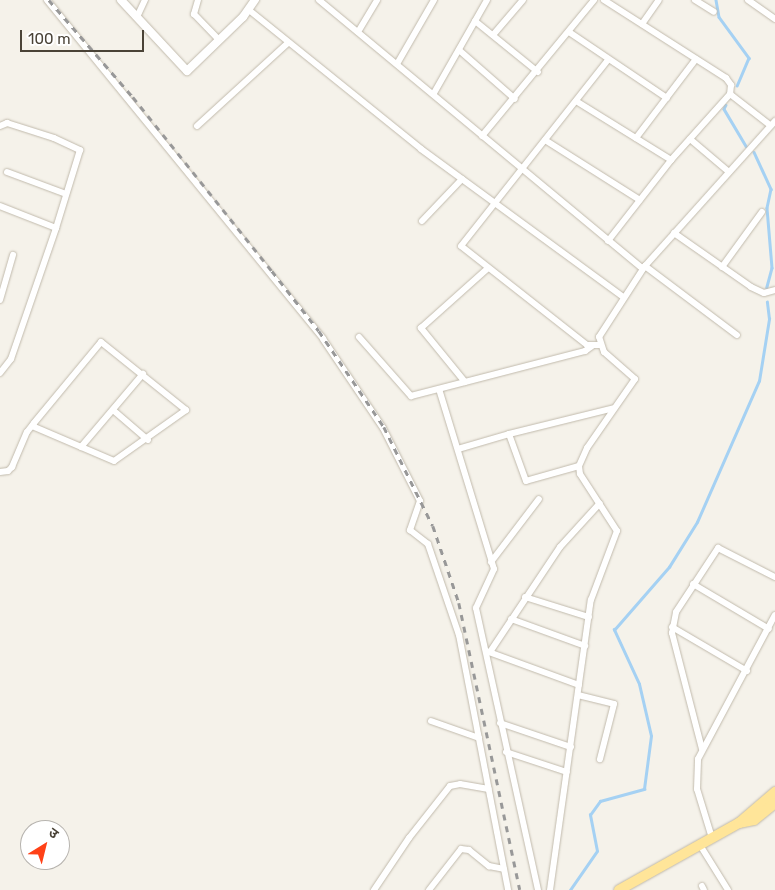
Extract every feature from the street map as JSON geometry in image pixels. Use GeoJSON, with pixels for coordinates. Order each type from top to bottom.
{"type":"FeatureCollection","features":[{"type":"Feature","properties":{"kind":"main road"},"geometry":{"type":"LineString","coordinates":[[739,824],[775,792]]}},
{"type":"Feature","properties":{"kind":"main road"},"geometry":{"type":"LineString","coordinates":[[619,890],[739,824],[754,820],[775,804]]}},
{"type":"Feature","properties":{"kind":"street"},"geometry":{"type":"LineString","coordinates":[[47,0],[323,339],[382,428],[420,501],[410,530],[426,541],[434,558],[459,635],[508,890]]}},
{"type":"Feature","properties":{"kind":"street"},"geometry":{"type":"LineString","coordinates":[[121,0],[185,71],[249,10],[255,0]]}},
{"type":"Feature","properties":{"kind":"street"},"geometry":{"type":"LineString","coordinates":[[136,17],[145,0]]}},
{"type":"Feature","properties":{"kind":"street"},"geometry":{"type":"LineString","coordinates":[[198,0],[194,14],[219,40]]}},
{"type":"Feature","properties":{"kind":"street"},"geometry":{"type":"LineString","coordinates":[[319,0],[434,94],[521,171],[608,241],[737,335]]}},
{"type":"Feature","properties":{"kind":"street"},"geometry":{"type":"LineString","coordinates":[[358,32],[377,0]]}},
{"type":"Feature","properties":{"kind":"street"},"geometry":{"type":"LineString","coordinates":[[397,64],[434,0]]}},
{"type":"Feature","properties":{"kind":"street"},"geometry":{"type":"LineString","coordinates":[[434,94],[487,0]]}},
{"type":"Feature","properties":{"kind":"street"},"geometry":{"type":"LineString","coordinates":[[493,35],[523,0]]}},
{"type":"Feature","properties":{"kind":"street"},"geometry":{"type":"LineString","coordinates":[[482,136],[538,72],[594,0]]}},
{"type":"Feature","properties":{"kind":"street"},"geometry":{"type":"LineString","coordinates":[[604,0],[726,78],[730,84],[730,94],[671,160],[608,241]]}},
{"type":"Feature","properties":{"kind":"street"},"geometry":{"type":"LineString","coordinates":[[642,24],[659,0]]}},
{"type":"Feature","properties":{"kind":"street"},"geometry":{"type":"LineString","coordinates":[[695,0],[714,12]]}},
{"type":"Feature","properties":{"kind":"street"},"geometry":{"type":"LineString","coordinates":[[748,0],[775,19]]}},
{"type":"Feature","properties":{"kind":"street"},"geometry":{"type":"LineString","coordinates":[[249,10],[288,43],[462,179],[623,297]]}},
{"type":"Feature","properties":{"kind":"street"},"geometry":{"type":"LineString","coordinates":[[475,21],[538,72]]}},
{"type":"Feature","properties":{"kind":"street"},"geometry":{"type":"LineString","coordinates":[[569,32],[667,98]]}},
{"type":"Feature","properties":{"kind":"street"},"geometry":{"type":"LineString","coordinates":[[197,126],[288,43]]}},
{"type":"Feature","properties":{"kind":"street"},"geometry":{"type":"LineString","coordinates":[[459,50],[515,99]]}},
{"type":"Feature","properties":{"kind":"street"},"geometry":{"type":"LineString","coordinates":[[636,138],[696,59]]}},
{"type":"Feature","properties":{"kind":"street"},"geometry":{"type":"LineString","coordinates":[[592,346],[461,246],[608,60]]}},
{"type":"Feature","properties":{"kind":"street"},"geometry":{"type":"LineString","coordinates":[[550,890],[591,600],[617,531],[580,474],[579,466],[587,448],[634,379],[604,352],[600,345],[599,337],[623,297],[644,268],[773,123],[730,94]]}},
{"type":"Feature","properties":{"kind":"street"},"geometry":{"type":"LineString","coordinates":[[576,101],[671,160]]}},
{"type":"Feature","properties":{"kind":"street"},"geometry":{"type":"LineString","coordinates":[[0,126],[7,123],[78,148],[56,228],[11,359],[0,373]]}},
{"type":"Feature","properties":{"kind":"street"},"geometry":{"type":"LineString","coordinates":[[690,139],[729,172]]}},
{"type":"Feature","properties":{"kind":"street"},"geometry":{"type":"LineString","coordinates":[[545,140],[640,200]]}},
{"type":"Feature","properties":{"kind":"street"},"geometry":{"type":"LineString","coordinates":[[7,172],[66,194]]}},
{"type":"Feature","properties":{"kind":"street"},"geometry":{"type":"LineString","coordinates":[[422,221],[462,179]]}},
{"type":"Feature","properties":{"kind":"street"},"geometry":{"type":"LineString","coordinates":[[0,206],[56,228]]}},
{"type":"Feature","properties":{"kind":"street"},"geometry":{"type":"LineString","coordinates":[[722,267],[762,212]]}},
{"type":"Feature","properties":{"kind":"street"},"geometry":{"type":"LineString","coordinates":[[674,233],[750,287],[764,293],[775,290]]}},
{"type":"Feature","properties":{"kind":"street"},"geometry":{"type":"LineString","coordinates":[[0,300],[13,255]]}},
{"type":"Feature","properties":{"kind":"street"},"geometry":{"type":"LineString","coordinates":[[465,382],[422,328],[488,268]]}},
{"type":"Feature","properties":{"kind":"street"},"geometry":{"type":"LineString","coordinates":[[359,337],[409,395],[588,350],[592,346],[600,345]]}},
{"type":"Feature","properties":{"kind":"street"},"geometry":{"type":"LineString","coordinates":[[0,472],[8,471],[12,467],[32,426],[101,342],[186,410],[148,440],[114,461],[32,426]]}},
{"type":"Feature","properties":{"kind":"street"},"geometry":{"type":"LineString","coordinates":[[81,448],[143,374]]}},
{"type":"Feature","properties":{"kind":"street"},"geometry":{"type":"LineString","coordinates":[[439,389],[494,575],[476,608],[488,651],[506,752],[538,890]]}},
{"type":"Feature","properties":{"kind":"street"},"geometry":{"type":"LineString","coordinates":[[458,449],[509,434],[614,408]]}},
{"type":"Feature","properties":{"kind":"street"},"geometry":{"type":"LineString","coordinates":[[113,410],[148,440]]}},
{"type":"Feature","properties":{"kind":"street"},"geometry":{"type":"LineString","coordinates":[[509,434],[526,480],[579,466]]}},
{"type":"Feature","properties":{"kind":"street"},"geometry":{"type":"LineString","coordinates":[[491,562],[540,499]]}},
{"type":"Feature","properties":{"kind":"street"},"geometry":{"type":"LineString","coordinates":[[488,651],[560,547],[600,503]]}},
{"type":"Feature","properties":{"kind":"street"},"geometry":{"type":"LineString","coordinates":[[702,749],[672,627],[676,612],[718,548],[775,577]]}},
{"type":"Feature","properties":{"kind":"street"},"geometry":{"type":"LineString","coordinates":[[693,584],[769,629]]}},
{"type":"Feature","properties":{"kind":"street"},"geometry":{"type":"LineString","coordinates":[[525,597],[589,617]]}},
{"type":"Feature","properties":{"kind":"street"},"geometry":{"type":"LineString","coordinates":[[712,838],[697,790],[697,768],[702,749],[747,671],[775,615]]}},
{"type":"Feature","properties":{"kind":"street"},"geometry":{"type":"LineString","coordinates":[[511,618],[585,646]]}},
{"type":"Feature","properties":{"kind":"street"},"geometry":{"type":"LineString","coordinates":[[672,627],[747,671]]}},
{"type":"Feature","properties":{"kind":"street"},"geometry":{"type":"LineString","coordinates":[[488,651],[580,685]]}},
{"type":"Feature","properties":{"kind":"street"},"geometry":{"type":"LineString","coordinates":[[578,695],[614,704],[600,759]]}},
{"type":"Feature","properties":{"kind":"street"},"geometry":{"type":"LineString","coordinates":[[431,722],[479,738]]}},
{"type":"Feature","properties":{"kind":"street"},"geometry":{"type":"LineString","coordinates":[[500,723],[571,747]]}},
{"type":"Feature","properties":{"kind":"street"},"geometry":{"type":"LineString","coordinates":[[506,752],[568,772]]}},
{"type":"Feature","properties":{"kind":"street"},"geometry":{"type":"LineString","coordinates":[[374,890],[409,838],[450,786],[460,784],[489,789]]}},
{"type":"Feature","properties":{"kind":"street"},"geometry":{"type":"LineString","coordinates":[[700,845],[728,890]]}},
{"type":"Feature","properties":{"kind":"street"},"geometry":{"type":"LineString","coordinates":[[429,890],[461,849],[469,850],[488,866],[504,869]]}},
{"type":"Feature","properties":{"kind":"waterway"},"geometry":{"type":"LineString","coordinates":[[716,0],[719,17],[749,58],[737,86]]}},
{"type":"Feature","properties":{"kind":"waterway"},"geometry":{"type":"LineString","coordinates":[[726,105],[724,109],[746,146]]}},
{"type":"Feature","properties":{"kind":"waterway"},"geometry":{"type":"LineString","coordinates":[[754,152],[771,189],[767,208],[772,268],[767,287]]}},
{"type":"Feature","properties":{"kind":"waterway"},"geometry":{"type":"LineString","coordinates":[[570,890],[597,851],[590,815],[600,801],[644,789],[651,736],[639,684],[614,630],[669,567],[697,522],[759,381],[769,319],[767,302]]}},
{"type":"Feature","properties":{"kind":"railway"},"geometry":{"type":"LineString","coordinates":[[49,0],[133,97],[272,271],[319,331],[384,427],[433,526],[459,603],[520,890]]}}]}
